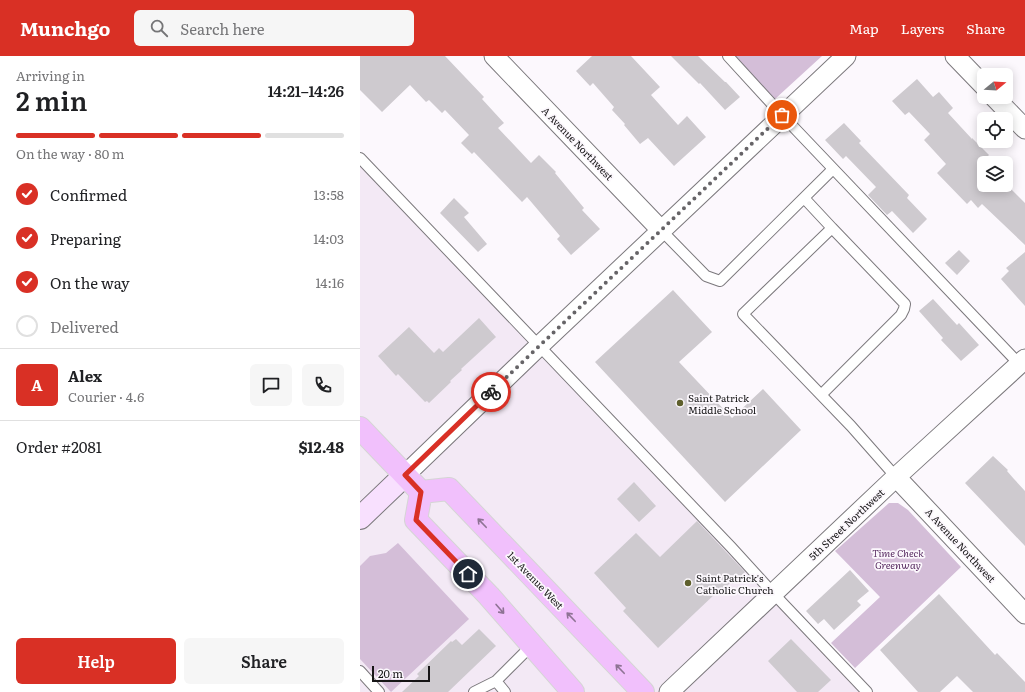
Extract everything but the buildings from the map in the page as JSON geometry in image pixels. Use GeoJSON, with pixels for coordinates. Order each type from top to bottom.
{"type":"FeatureCollection","features":[{"type":"Feature","properties":{"kind":"main road"},"geometry":{"type":"LineString","coordinates":[[360,428],[421,492],[416,520],[489,596],[573,692]]}},
{"type":"Feature","properties":{"kind":"main road"},"geometry":{"type":"LineString","coordinates":[[360,518],[405,475]]}},
{"type":"Feature","properties":{"kind":"main road","name":"1st Avenue West"},"geometry":{"type":"LineString","coordinates":[[421,492],[449,489],[643,692]]}},
{"type":"Feature","properties":{"kind":"street","name":"A Avenue Northwest"},"geometry":{"type":"LineString","coordinates":[[494,56],[661,230]]}},
{"type":"Feature","properties":{"kind":"street"},"geometry":{"type":"LineString","coordinates":[[405,475],[782,115],[846,56]]}},
{"type":"Feature","properties":{"kind":"street"},"geometry":{"type":"LineString","coordinates":[[956,56],[977,78]]}},
{"type":"Feature","properties":{"kind":"street"},"geometry":{"type":"LineString","coordinates":[[1001,104],[1025,129]]}},
{"type":"Feature","properties":{"kind":"street","name":"5th Street Northwest"},"geometry":{"type":"LineString","coordinates":[[669,692],[896,477],[1023,364]]}},
{"type":"Feature","properties":{"kind":"street","name":"A Avenue Northwest"},"geometry":{"type":"LineString","coordinates":[[896,477],[1025,614]]}},
{"type":"Feature","properties":{"kind":"lane"},"geometry":{"type":"LineString","coordinates":[[728,56],[833,169],[1023,364]]}},
{"type":"Feature","properties":{"kind":"lane"},"geometry":{"type":"LineString","coordinates":[[360,158],[731,547],[867,692]]}},
{"type":"Feature","properties":{"kind":"lane"},"geometry":{"type":"LineString","coordinates":[[661,230],[706,276],[720,281],[833,169]]}},
{"type":"Feature","properties":{"kind":"lane"},"geometry":{"type":"LineString","coordinates":[[804,198],[904,304],[904,309],[901,315],[821,395]]}},
{"type":"Feature","properties":{"kind":"lane"},"geometry":{"type":"LineString","coordinates":[[832,228],[743,314],[851,426],[896,477]]}},
{"type":"Feature","properties":{"kind":"lane"},"geometry":{"type":"LineString","coordinates":[[474,692],[496,681],[532,645]]}},
{"type":"Feature","properties":{"kind":"lane"},"geometry":{"type":"LineString","coordinates":[[360,672],[379,692]]}},
{"type":"Feature","properties":{"kind":"lane"},"geometry":{"type":"LineString","coordinates":[[496,681],[505,692]]}},
{"type":"Feature","properties":{"kind":"shaded area"},"geometry":{"type":"Polygon","coordinates":[[[360,159],[867,692],[360,692],[360,159]]]}},
{"type":"Feature","properties":{"kind":"green space"},"geometry":{"type":"Polygon","coordinates":[[[735,56],[822,56],[775,99],[735,56]]]}},
{"type":"Feature","properties":{"kind":"green space","name":"Time Check Greenway"},"geometry":{"type":"Polygon","coordinates":[[[889,503],[898,503],[908,510],[961,567],[855,668],[831,643],[880,597],[835,551],[889,503]]]}},
{"type":"Feature","properties":{"kind":"green space"},"geometry":{"type":"Polygon","coordinates":[[[398,543],[469,619],[391,692],[360,659],[360,566],[370,556],[386,553],[398,543]]]}},
{"type":"Feature","properties":{"kind":"way so far"},"geometry":{"type":"LineString","coordinates":[[491,392],[782,115]]}},
{"type":"Feature","properties":{"kind":"place","name":"Saint Patrick Middle School"},"geometry":{"type":"Point","coordinates":[680,403]}},
{"type":"Feature","properties":{"kind":"place","name":"Saint Patrick's Catholic Church"},"geometry":{"type":"Point","coordinates":[688,583]}},
{"type":"Feature","properties":{"kind":"route"},"geometry":{"type":"LineString","coordinates":[[468,574],[416,520],[421,492],[405,475],[491,392]]}}]}
